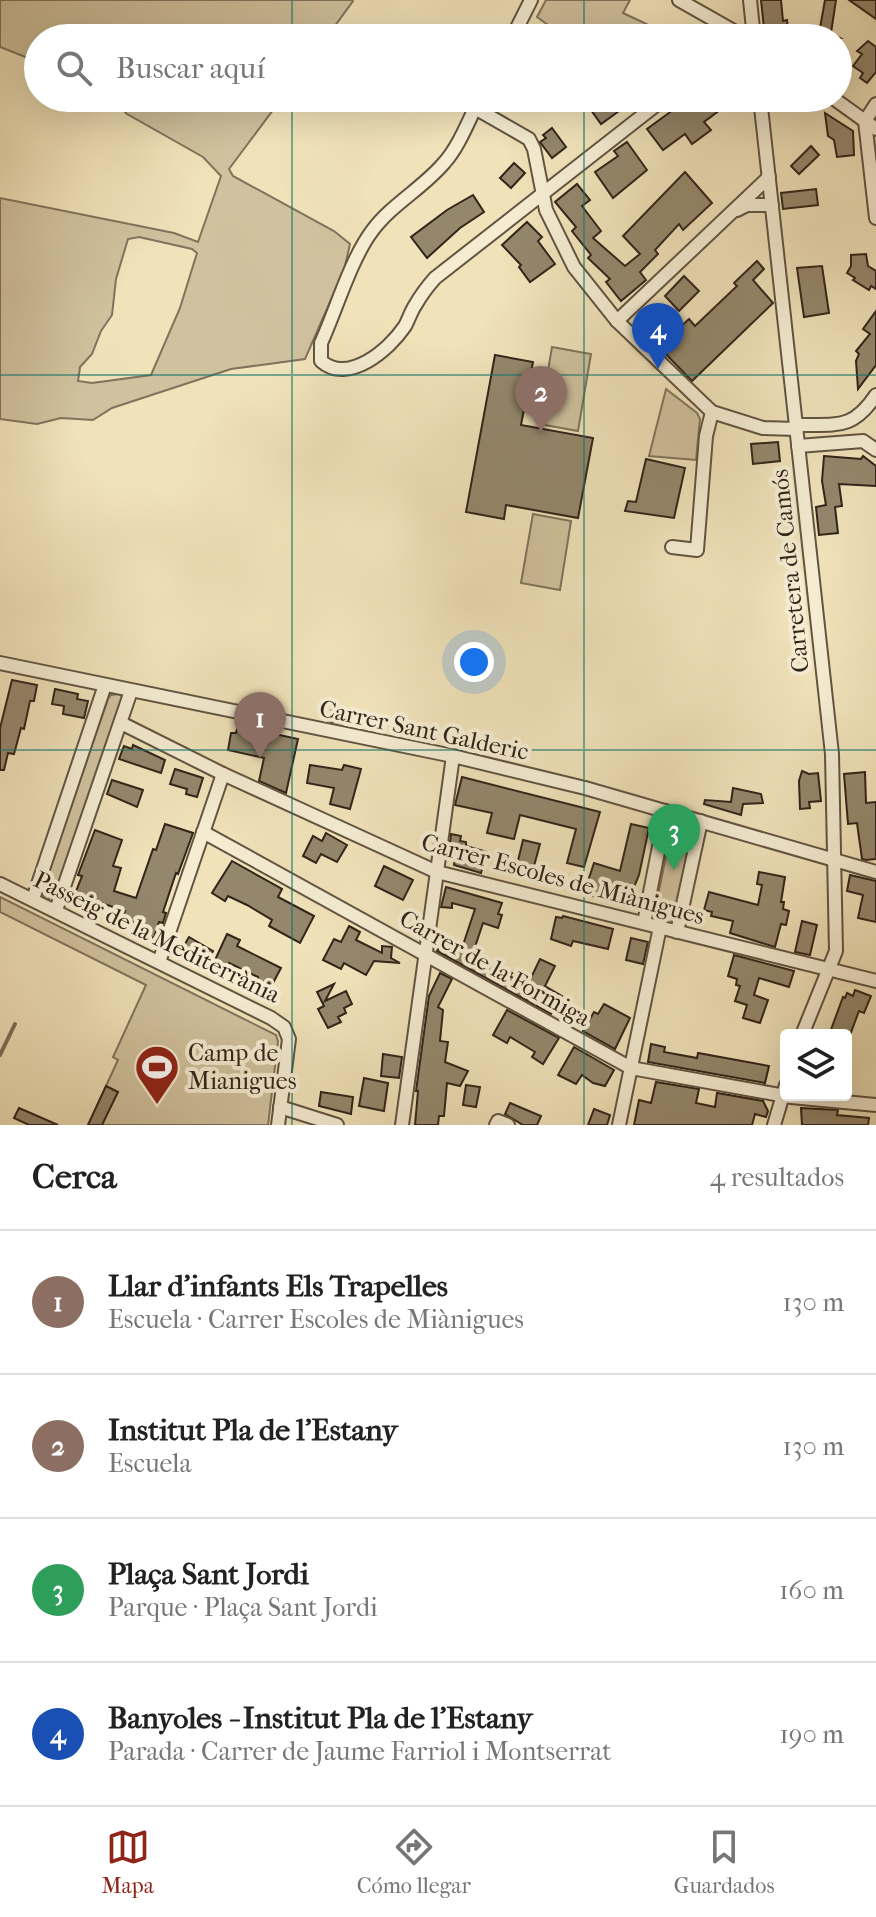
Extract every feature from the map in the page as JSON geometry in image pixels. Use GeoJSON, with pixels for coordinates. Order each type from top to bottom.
{"type":"FeatureCollection","features":[{"type":"Feature","properties":{"kind":"street"},"geometry":{"type":"LineString","coordinates":[[519,24],[531,0]]}},
{"type":"Feature","properties":{"kind":"street"},"geometry":{"type":"LineString","coordinates":[[679,0],[721,24]]}},
{"type":"Feature","properties":{"kind":"street"},"geometry":{"type":"LineString","coordinates":[[750,0],[753,24]]}},
{"type":"Feature","properties":{"kind":"street"},"geometry":{"type":"LineString","coordinates":[[876,104],[865,121],[876,218]]}},
{"type":"Feature","properties":{"kind":"street"},"geometry":{"type":"LineString","coordinates":[[473,112],[443,164],[386,214],[367,239],[321,343],[321,361],[337,370],[345,370],[368,361],[391,343],[404,327],[416,302],[435,278],[647,112]]}},
{"type":"Feature","properties":{"kind":"street"},"geometry":{"type":"LineString","coordinates":[[491,112],[529,139],[534,149],[546,210],[574,267],[617,321],[712,412],[763,428],[850,422],[865,412],[876,395]]}},
{"type":"Feature","properties":{"kind":"street","name":"Carretera de Camós"},"geometry":{"type":"LineString","coordinates":[[762,112],[832,754],[836,951],[805,1029]]}},
{"type":"Feature","properties":{"kind":"street"},"geometry":{"type":"LineString","coordinates":[[852,112],[876,129]]}},
{"type":"Feature","properties":{"kind":"street"},"geometry":{"type":"LineString","coordinates":[[617,321],[769,177]]}},
{"type":"Feature","properties":{"kind":"street"},"geometry":{"type":"LineString","coordinates":[[734,211],[747,205],[772,205]]}},
{"type":"Feature","properties":{"kind":"street"},"geometry":{"type":"LineString","coordinates":[[672,547],[697,550],[706,436],[712,412]]}},
{"type":"Feature","properties":{"kind":"street"},"geometry":{"type":"LineString","coordinates":[[850,422],[852,442]]}},
{"type":"Feature","properties":{"kind":"street"},"geometry":{"type":"LineString","coordinates":[[798,446],[863,441],[876,450]]}},
{"type":"Feature","properties":{"kind":"street","name":"Carrer Sant Galderic"},"geometry":{"type":"LineString","coordinates":[[0,663],[453,756],[585,788],[876,872]]}},
{"type":"Feature","properties":{"kind":"street"},"geometry":{"type":"LineString","coordinates":[[33,899],[105,685]]}},
{"type":"Feature","properties":{"kind":"street"},"geometry":{"type":"LineString","coordinates":[[56,910],[131,691]]}},
{"type":"Feature","properties":{"kind":"street","name":"Carrer Escoles de Miànigues"},"geometry":{"type":"LineString","coordinates":[[121,723],[223,774],[437,872],[876,981]]}},
{"type":"Feature","properties":{"kind":"street"},"geometry":{"type":"LineString","coordinates":[[402,1125],[453,756]]}},
{"type":"Feature","properties":{"kind":"street"},"geometry":{"type":"LineString","coordinates":[[159,962],[223,774]]}},
{"type":"Feature","properties":{"kind":"street"},"geometry":{"type":"LineString","coordinates":[[644,923],[666,811]]}},
{"type":"Feature","properties":{"kind":"street"},"geometry":{"type":"LineString","coordinates":[[677,932],[701,821]]}},
{"type":"Feature","properties":{"kind":"street","name":"Carrer de la Formiga"},"geometry":{"type":"LineString","coordinates":[[203,832],[631,1068],[780,1089]]}},
{"type":"Feature","properties":{"kind":"street","name":"Passeig de la Mediterrània"},"geometry":{"type":"LineString","coordinates":[[0,884],[284,1027],[290,1046],[280,1107]]}},
{"type":"Feature","properties":{"kind":"street"},"geometry":{"type":"LineString","coordinates":[[619,1125],[660,927]]}},
{"type":"Feature","properties":{"kind":"street"},"geometry":{"type":"LineString","coordinates":[[774,1125],[781,1101]]}},
{"type":"Feature","properties":{"kind":"street","name":"Carrer de la Formiga"},"geometry":{"type":"LineString","coordinates":[[851,1101],[876,1105]]}},
{"type":"Feature","properties":{"kind":"street"},"geometry":{"type":"LineString","coordinates":[[278,1125],[280,1107],[337,1125]]}},
{"type":"Feature","properties":{"kind":"street"},"geometry":{"type":"LineString","coordinates":[[496,1125],[498,1121],[508,1125]]}},
{"type":"Feature","properties":{"kind":"shaded area"},"geometry":{"type":"Polygon","coordinates":[[[0,0],[353,1],[336,24],[24,24],[24,56],[0,47],[0,0]]]}},
{"type":"Feature","properties":{"kind":"shaded area"},"geometry":{"type":"Polygon","coordinates":[[[546,0],[630,0],[623,13],[646,24],[547,24],[537,17],[546,0]]]}},
{"type":"Feature","properties":{"kind":"shaded area"},"geometry":{"type":"Polygon","coordinates":[[[125,112],[272,112],[229,169],[233,176],[334,231],[350,244],[344,270],[305,359],[231,369],[112,408],[93,420],[61,418],[37,424],[0,419],[0,198],[174,233],[198,242],[221,176],[203,157],[125,112]],[[139,237],[128,239],[116,279],[112,315],[101,331],[92,354],[80,367],[78,381],[92,383],[151,375],[180,308],[197,253],[192,249],[139,237]]]}},
{"type":"Feature","properties":{"kind":"shaded area"},"geometry":{"type":"Polygon","coordinates":[[[552,347],[591,354],[578,431],[539,424],[552,347]]]}},
{"type":"Feature","properties":{"kind":"shaded area"},"geometry":{"type":"Polygon","coordinates":[[[666,389],[697,413],[700,419],[696,460],[649,456],[666,389]]]}},
{"type":"Feature","properties":{"kind":"shaded area"},"geometry":{"type":"Polygon","coordinates":[[[533,514],[571,521],[560,590],[521,583],[533,514]]]}},
{"type":"Feature","properties":{"kind":"shaded area"},"geometry":{"type":"Polygon","coordinates":[[[119,694],[124,698],[57,896],[46,900],[41,892],[108,699],[111,695],[119,694]]]}},
{"type":"Feature","properties":{"kind":"shaded area"},"geometry":{"type":"Polygon","coordinates":[[[683,821],[693,832],[675,920],[666,925],[656,920],[654,915],[672,827],[683,821]]]}},
{"type":"Feature","properties":{"kind":"shaded area"},"geometry":{"type":"Polygon","coordinates":[[[0,897],[276,1035],[278,1041],[268,1125],[88,1125],[118,1060],[113,1057],[146,985],[0,912],[0,897]]]}},
{"type":"Feature","properties":{"kind":"building"},"geometry":{"type":"Polygon","coordinates":[[[761,0],[781,0],[783,21],[787,20],[787,24],[764,24],[761,0]]]}},
{"type":"Feature","properties":{"kind":"building"},"geometry":{"type":"Polygon","coordinates":[[[825,0],[836,0],[832,24],[821,24],[825,0]]]}},
{"type":"Feature","properties":{"kind":"building"},"geometry":{"type":"Polygon","coordinates":[[[849,0],[876,0],[876,19],[849,0]]]}},
{"type":"Feature","properties":{"kind":"building"},"geometry":{"type":"Polygon","coordinates":[[[868,41],[876,47],[876,72],[867,83],[860,78],[863,73],[853,66],[862,54],[857,51],[868,41]]]}},
{"type":"Feature","properties":{"kind":"building"},"geometry":{"type":"Polygon","coordinates":[[[592,112],[618,112],[601,124],[592,112]]]}},
{"type":"Feature","properties":{"kind":"building"},"geometry":{"type":"Polygon","coordinates":[[[670,112],[717,112],[704,122],[711,130],[692,144],[685,134],[663,150],[647,129],[670,112]]]}},
{"type":"Feature","properties":{"kind":"building"},"geometry":{"type":"Polygon","coordinates":[[[825,113],[853,131],[854,155],[837,157],[834,140],[828,136],[825,113]]]}},
{"type":"Feature","properties":{"kind":"building"},"geometry":{"type":"Polygon","coordinates":[[[552,128],[566,147],[552,158],[540,142],[552,128]]]}},
{"type":"Feature","properties":{"kind":"building"},"geometry":{"type":"Polygon","coordinates":[[[627,142],[647,170],[613,198],[595,172],[618,156],[614,151],[627,142]]]}},
{"type":"Feature","properties":{"kind":"building"},"geometry":{"type":"Polygon","coordinates":[[[811,146],[819,155],[799,174],[791,166],[811,146]]]}},
{"type":"Feature","properties":{"kind":"building"},"geometry":{"type":"Polygon","coordinates":[[[514,163],[525,173],[511,188],[500,178],[514,163]]]}},
{"type":"Feature","properties":{"kind":"building"},"geometry":{"type":"Polygon","coordinates":[[[685,172],[712,203],[683,230],[679,224],[655,250],[658,254],[640,272],[646,280],[621,301],[606,282],[610,279],[588,258],[591,255],[572,231],[576,227],[555,202],[577,184],[590,200],[582,206],[601,231],[593,238],[625,266],[640,254],[623,236],[685,172]]]}},
{"type":"Feature","properties":{"kind":"building"},"geometry":{"type":"Polygon","coordinates":[[[816,189],[818,205],[783,209],[781,193],[816,189]]]}},
{"type":"Feature","properties":{"kind":"building"},"geometry":{"type":"Polygon","coordinates":[[[473,195],[484,212],[460,228],[427,258],[411,237],[473,195]]]}},
{"type":"Feature","properties":{"kind":"building"},"geometry":{"type":"Polygon","coordinates":[[[527,222],[542,237],[538,241],[555,264],[530,282],[519,267],[521,265],[502,245],[527,222]]]}},
{"type":"Feature","properties":{"kind":"building"},"geometry":{"type":"Polygon","coordinates":[[[866,254],[868,266],[876,271],[876,289],[871,286],[869,290],[847,273],[851,255],[866,254]]]}},
{"type":"Feature","properties":{"kind":"building"},"geometry":{"type":"Polygon","coordinates":[[[757,261],[764,269],[753,280],[773,303],[692,381],[659,347],[689,319],[695,326],[737,286],[734,283],[757,261]]]}},
{"type":"Feature","properties":{"kind":"building"},"geometry":{"type":"Polygon","coordinates":[[[822,266],[829,313],[804,317],[797,268],[822,266]]]}},
{"type":"Feature","properties":{"kind":"building"},"geometry":{"type":"Polygon","coordinates":[[[684,276],[699,291],[679,311],[665,296],[684,276]]]}},
{"type":"Feature","properties":{"kind":"building"},"geometry":{"type":"Polygon","coordinates":[[[876,311],[876,365],[858,389],[856,361],[859,354],[856,351],[870,334],[863,329],[876,311]]]}},
{"type":"Feature","properties":{"kind":"building"},"geometry":{"type":"Polygon","coordinates":[[[495,355],[533,362],[521,425],[593,438],[578,518],[506,505],[504,519],[466,512],[495,355]]]}},
{"type":"Feature","properties":{"kind":"building"},"geometry":{"type":"Polygon","coordinates":[[[778,442],[780,461],[753,464],[751,444],[778,442]]]}},
{"type":"Feature","properties":{"kind":"building"},"geometry":{"type":"Polygon","coordinates":[[[824,456],[861,459],[863,456],[876,466],[876,486],[839,484],[842,506],[835,507],[838,533],[819,535],[816,507],[826,505],[822,481],[824,456]]]}},
{"type":"Feature","properties":{"kind":"building"},"geometry":{"type":"Polygon","coordinates":[[[646,459],[685,468],[674,518],[625,511],[628,501],[636,502],[646,459]]]}},
{"type":"Feature","properties":{"kind":"building"},"geometry":{"type":"Polygon","coordinates":[[[12,680],[37,685],[14,754],[8,753],[4,770],[0,770],[0,728],[12,680]]]}},
{"type":"Feature","properties":{"kind":"building"},"geometry":{"type":"Polygon","coordinates":[[[55,689],[78,694],[77,699],[88,701],[84,718],[63,714],[64,706],[52,704],[55,689]]]}},
{"type":"Feature","properties":{"kind":"building"},"geometry":{"type":"Polygon","coordinates":[[[333,706],[348,711],[343,724],[328,721],[333,706]]]}},
{"type":"Feature","properties":{"kind":"building"},"geometry":{"type":"Polygon","coordinates":[[[238,726],[298,739],[286,793],[259,781],[264,758],[228,750],[231,733],[236,733],[238,726]]]}},
{"type":"Feature","properties":{"kind":"building"},"geometry":{"type":"Polygon","coordinates":[[[133,745],[165,760],[161,773],[119,759],[124,746],[132,749],[133,745]]]}},
{"type":"Feature","properties":{"kind":"building"},"geometry":{"type":"Polygon","coordinates":[[[310,765],[342,770],[344,765],[361,769],[350,809],[330,804],[334,788],[307,783],[310,765]]]}},
{"type":"Feature","properties":{"kind":"building"},"geometry":{"type":"Polygon","coordinates":[[[175,769],[203,778],[197,797],[186,794],[187,789],[170,784],[175,769]]]}},
{"type":"Feature","properties":{"kind":"building"},"geometry":{"type":"Polygon","coordinates":[[[802,771],[818,773],[821,801],[809,802],[810,808],[800,809],[799,781],[802,771]]]}},
{"type":"Feature","properties":{"kind":"building"},"geometry":{"type":"Polygon","coordinates":[[[865,772],[866,803],[876,802],[876,859],[866,860],[862,859],[857,823],[848,824],[844,774],[865,772]]]}},
{"type":"Feature","properties":{"kind":"building"},"geometry":{"type":"Polygon","coordinates":[[[462,777],[600,812],[584,867],[567,863],[576,829],[520,815],[514,839],[487,833],[492,813],[455,805],[462,777]]]}},
{"type":"Feature","properties":{"kind":"building"},"geometry":{"type":"Polygon","coordinates":[[[112,780],[143,790],[137,807],[107,794],[112,780]]]}},
{"type":"Feature","properties":{"kind":"building"},"geometry":{"type":"Polygon","coordinates":[[[733,788],[761,794],[763,803],[743,804],[741,815],[704,804],[705,800],[731,802],[733,788]]]}},
{"type":"Feature","properties":{"kind":"building"},"geometry":{"type":"Polygon","coordinates":[[[165,824],[193,833],[163,912],[166,913],[163,923],[159,922],[154,938],[144,935],[147,926],[122,918],[125,911],[75,894],[82,876],[78,875],[95,830],[122,840],[113,866],[121,868],[114,891],[136,898],[165,824]]]}},
{"type":"Feature","properties":{"kind":"building"},"geometry":{"type":"Polygon","coordinates":[[[631,824],[649,828],[639,875],[627,904],[588,895],[591,885],[587,884],[594,863],[620,871],[631,824]]]}},
{"type":"Feature","properties":{"kind":"building"},"geometry":{"type":"Polygon","coordinates":[[[326,833],[347,845],[337,862],[321,854],[316,863],[303,856],[313,836],[322,841],[326,833]]]}},
{"type":"Feature","properties":{"kind":"building"},"geometry":{"type":"Polygon","coordinates":[[[451,834],[461,836],[460,841],[466,842],[466,846],[487,852],[481,873],[454,865],[455,859],[448,858],[451,834]]]}},
{"type":"Feature","properties":{"kind":"building"},"geometry":{"type":"Polygon","coordinates":[[[523,840],[540,844],[531,877],[515,873],[523,840]]]}},
{"type":"Feature","properties":{"kind":"building"},"geometry":{"type":"Polygon","coordinates":[[[232,861],[282,889],[278,897],[314,916],[300,943],[269,926],[272,920],[247,905],[228,896],[225,901],[212,893],[232,861]]]}},
{"type":"Feature","properties":{"kind":"building"},"geometry":{"type":"Polygon","coordinates":[[[384,866],[413,880],[403,900],[375,886],[384,866]]]}},
{"type":"Feature","properties":{"kind":"building"},"geometry":{"type":"Polygon","coordinates":[[[759,872],[785,877],[781,902],[784,902],[783,909],[789,911],[786,925],[781,924],[775,947],[730,933],[733,921],[711,916],[712,912],[704,910],[709,892],[758,905],[762,885],[757,884],[759,872]]]}},
{"type":"Feature","properties":{"kind":"building"},"geometry":{"type":"Polygon","coordinates":[[[850,875],[876,881],[876,922],[858,918],[863,895],[847,891],[850,875]]]}},
{"type":"Feature","properties":{"kind":"building"},"geometry":{"type":"Polygon","coordinates":[[[446,887],[502,903],[498,928],[483,923],[473,953],[481,957],[479,960],[495,969],[498,965],[527,986],[540,959],[555,966],[545,986],[562,996],[551,1014],[437,951],[444,938],[462,948],[475,909],[452,903],[452,908],[441,907],[446,887]]]}},
{"type":"Feature","properties":{"kind":"building"},"geometry":{"type":"Polygon","coordinates":[[[563,916],[613,929],[608,949],[573,941],[571,946],[551,939],[556,917],[563,916]]]}},
{"type":"Feature","properties":{"kind":"building"},"geometry":{"type":"Polygon","coordinates":[[[802,921],[817,925],[810,955],[795,952],[802,921]]]}},
{"type":"Feature","properties":{"kind":"building"},"geometry":{"type":"Polygon","coordinates":[[[349,926],[360,932],[356,940],[382,953],[382,946],[392,947],[391,958],[400,963],[374,961],[366,975],[344,963],[341,969],[323,960],[334,939],[341,942],[349,926]]]}},
{"type":"Feature","properties":{"kind":"building"},"geometry":{"type":"Polygon","coordinates":[[[227,934],[240,940],[237,946],[281,968],[265,998],[253,991],[258,977],[215,960],[227,934]]]}},
{"type":"Feature","properties":{"kind":"building"},"geometry":{"type":"Polygon","coordinates":[[[189,937],[213,951],[204,966],[194,960],[191,964],[178,956],[189,937]]]}},
{"type":"Feature","properties":{"kind":"building"},"geometry":{"type":"Polygon","coordinates":[[[631,938],[648,942],[643,964],[626,960],[631,938]]]}},
{"type":"Feature","properties":{"kind":"building"},"geometry":{"type":"Polygon","coordinates":[[[734,955],[794,971],[789,987],[759,978],[754,995],[768,1000],[760,1023],[743,1018],[747,1005],[735,1001],[740,986],[736,985],[737,979],[728,976],[734,955]]]}},
{"type":"Feature","properties":{"kind":"building"},"geometry":{"type":"Polygon","coordinates":[[[440,973],[452,979],[438,1007],[443,1010],[440,1041],[448,1042],[445,1062],[468,1071],[460,1086],[447,1083],[444,1116],[439,1116],[438,1125],[415,1125],[416,1091],[429,996],[440,973]]]}},
{"type":"Feature","properties":{"kind":"building"},"geometry":{"type":"Polygon","coordinates":[[[334,984],[325,1001],[346,991],[352,1004],[344,1008],[346,1013],[338,1017],[341,1022],[328,1028],[318,1009],[324,1006],[317,992],[334,984]]]}},
{"type":"Feature","properties":{"kind":"building"},"geometry":{"type":"Polygon","coordinates":[[[855,990],[871,996],[864,1013],[859,1011],[852,1030],[831,1029],[843,997],[847,993],[853,996],[855,990]]]}},
{"type":"Feature","properties":{"kind":"building"},"geometry":{"type":"Polygon","coordinates":[[[604,1004],[630,1018],[615,1049],[583,1031],[594,1012],[598,1014],[604,1004]]]}},
{"type":"Feature","properties":{"kind":"building"},"geometry":{"type":"Polygon","coordinates":[[[507,1010],[559,1038],[543,1064],[532,1057],[535,1052],[510,1037],[507,1043],[493,1035],[507,1010]]]}},
{"type":"Feature","properties":{"kind":"building"},"geometry":{"type":"Polygon","coordinates":[[[651,1044],[665,1047],[664,1052],[697,1058],[698,1053],[769,1066],[765,1083],[648,1062],[651,1044]]]}},
{"type":"Feature","properties":{"kind":"building"},"geometry":{"type":"Polygon","coordinates":[[[574,1047],[614,1070],[605,1086],[593,1083],[582,1075],[576,1084],[558,1075],[574,1047]]]}},
{"type":"Feature","properties":{"kind":"building"},"geometry":{"type":"Polygon","coordinates":[[[383,1054],[402,1057],[399,1078],[381,1076],[383,1054]]]}},
{"type":"Feature","properties":{"kind":"building"},"geometry":{"type":"Polygon","coordinates":[[[364,1078],[388,1083],[384,1111],[359,1106],[364,1078]]]}},
{"type":"Feature","properties":{"kind":"building"},"geometry":{"type":"Polygon","coordinates":[[[656,1082],[699,1089],[696,1103],[715,1107],[717,1093],[763,1101],[768,1111],[766,1117],[755,1114],[752,1125],[634,1125],[639,1100],[651,1103],[656,1082]]]}},
{"type":"Feature","properties":{"kind":"building"},"geometry":{"type":"Polygon","coordinates":[[[466,1085],[480,1087],[476,1107],[463,1105],[466,1085]]]}},
{"type":"Feature","properties":{"kind":"building"},"geometry":{"type":"Polygon","coordinates":[[[106,1086],[118,1092],[102,1125],[88,1125],[106,1086]]]}},
{"type":"Feature","properties":{"kind":"building"},"geometry":{"type":"Polygon","coordinates":[[[321,1092],[353,1097],[351,1114],[319,1106],[321,1092]]]}},
{"type":"Feature","properties":{"kind":"building"},"geometry":{"type":"Polygon","coordinates":[[[510,1103],[541,1116],[537,1125],[523,1125],[505,1114],[510,1103]]]}},
{"type":"Feature","properties":{"kind":"building"},"geometry":{"type":"Polygon","coordinates":[[[19,1108],[58,1125],[29,1125],[14,1118],[19,1108]]]}},
{"type":"Feature","properties":{"kind":"building"},"geometry":{"type":"Polygon","coordinates":[[[801,1108],[838,1110],[837,1115],[869,1118],[868,1125],[802,1125],[801,1108]]]}},
{"type":"Feature","properties":{"kind":"building"},"geometry":{"type":"Polygon","coordinates":[[[594,1109],[610,1115],[607,1125],[588,1125],[594,1109]]]}},
{"type":"Feature","properties":{"kind":"waterway"},"geometry":{"type":"LineString","coordinates":[[0,1055],[15,1024]]}},
{"type":"Feature","properties":{"kind":"place","name":"Banyoles - Institut Pla de l'Estany"},"geometry":{"type":"Point","coordinates":[658,369]}},
{"type":"Feature","properties":{"kind":"place","name":"Institut Pla de l'Estany"},"geometry":{"type":"Point","coordinates":[541,432]}},
{"type":"Feature","properties":{"kind":"place","name":"Llar d'infants Els Trapelles"},"geometry":{"type":"Point","coordinates":[260,758]}},
{"type":"Feature","properties":{"kind":"place","name":"Plaça Sant Jordi"},"geometry":{"type":"Point","coordinates":[674,870]}},
{"type":"Feature","properties":{"kind":"place","name":"Camp de Mianigues"},"geometry":{"type":"Point","coordinates":[157,1106]}}]}
